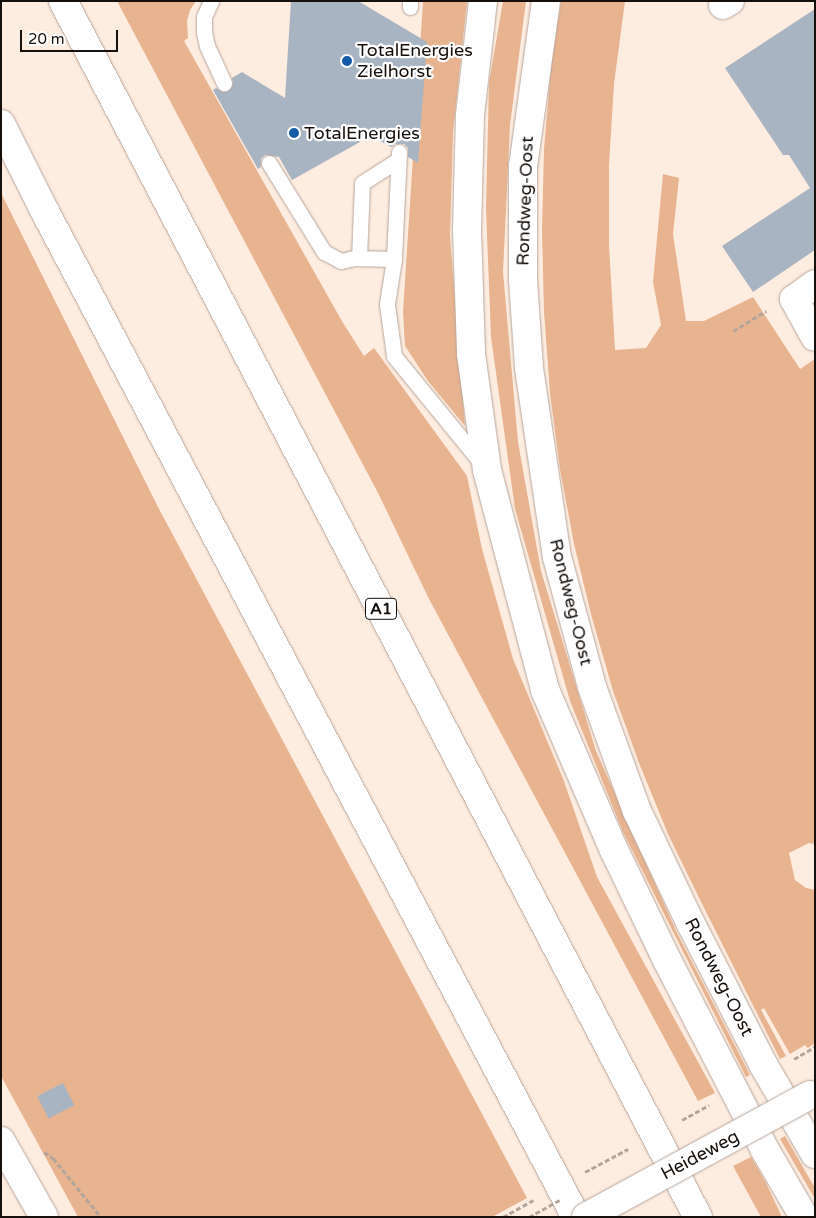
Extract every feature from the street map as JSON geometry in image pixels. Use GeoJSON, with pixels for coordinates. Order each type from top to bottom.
{"type":"FeatureCollection","features":[{"type":"Feature","properties":{"kind":"main road","name":"A1"},"geometry":{"type":"LineString","coordinates":[[63,1],[698,1217]]}},
{"type":"Feature","properties":{"kind":"main road"},"geometry":{"type":"LineString","coordinates":[[483,1],[470,114],[467,231],[471,354],[487,470],[548,699],[614,850],[666,960],[761,1141],[804,1217]]}},
{"type":"Feature","properties":{"kind":"main road","name":"Rondweg-Oost"},"geometry":{"type":"LineString","coordinates":[[546,1],[523,166],[523,280],[529,368],[557,557],[592,687],[637,811],[691,924],[763,1064],[815,1154]]}},
{"type":"Feature","properties":{"kind":"main road"},"geometry":{"type":"LineString","coordinates":[[1,124],[43,208],[576,1217]]}},
{"type":"Feature","properties":{"kind":"main road"},"geometry":{"type":"LineString","coordinates":[[815,284],[794,298],[815,337]]}},
{"type":"Feature","properties":{"kind":"main road","name":"Heideweg"},"geometry":{"type":"LineString","coordinates":[[586,1217],[812,1094]]}},
{"type":"Feature","properties":{"kind":"main road"},"geometry":{"type":"LineString","coordinates":[[1,1141],[44,1217]]}},
{"type":"Feature","properties":{"kind":"lane"},"geometry":{"type":"LineString","coordinates":[[211,1],[204,17],[204,32],[207,46],[224,83]]}},
{"type":"Feature","properties":{"kind":"lane"},"geometry":{"type":"LineString","coordinates":[[359,258],[362,183],[399,156],[394,259],[387,304],[394,356],[487,470]]}},
{"type":"Feature","properties":{"kind":"lane"},"geometry":{"type":"LineString","coordinates":[[269,163],[324,252],[341,261],[359,258],[394,259]]}},
{"type":"Feature","properties":{"kind":"path"},"geometry":{"type":"LineString","coordinates":[[733,331],[753,317]]}},
{"type":"Feature","properties":{"kind":"path"},"geometry":{"type":"LineString","coordinates":[[792,1060],[815,1047]]}},
{"type":"Feature","properties":{"kind":"path"},"geometry":{"type":"LineString","coordinates":[[89,1204],[101,1217]]}},
{"type":"Feature","properties":{"kind":"shaded area"},"geometry":{"type":"Polygon","coordinates":[[[117,1],[196,1],[190,10],[187,21],[188,38],[184,41],[343,323],[364,356],[374,348],[467,476],[482,549],[513,659],[564,781],[597,877],[715,1093],[698,1101],[429,599],[378,493],[117,1]]]}},
{"type":"Feature","properties":{"kind":"shaded area"},"geometry":{"type":"Polygon","coordinates":[[[423,1],[467,1],[453,132],[450,236],[465,426],[428,381],[405,346],[403,312],[423,1]]]}},
{"type":"Feature","properties":{"kind":"shaded area"},"geometry":{"type":"Polygon","coordinates":[[[503,1],[526,1],[510,125],[503,272],[518,442],[541,571],[596,751],[677,933],[750,1075],[746,1077],[623,832],[570,701],[515,509],[491,337],[486,208],[489,83],[503,1]]]}},
{"type":"Feature","properties":{"kind":"shaded area"},"geometry":{"type":"Polygon","coordinates":[[[561,1],[625,1],[614,84],[609,165],[609,245],[615,350],[646,348],[661,325],[653,282],[663,174],[679,178],[673,234],[686,321],[704,321],[753,297],[800,369],[815,359],[815,844],[809,843],[789,853],[795,880],[806,888],[815,890],[815,1043],[808,1048],[805,1045],[790,1054],[764,1008],[761,1010],[786,1056],[780,1059],[668,834],[639,763],[613,691],[592,618],[574,544],[560,469],[550,393],[544,312],[542,231],[544,149],[551,68],[561,1]]]}},
{"type":"Feature","properties":{"kind":"shaded area"},"geometry":{"type":"Polygon","coordinates":[[[1,193],[158,507],[527,1198],[492,1217],[78,1217],[1,1076],[1,193]]]}},
{"type":"Feature","properties":{"kind":"shaded area"},"geometry":{"type":"Polygon","coordinates":[[[785,1136],[815,1188],[815,1199],[780,1139],[785,1136]]]}},
{"type":"Feature","properties":{"kind":"shaded area"},"geometry":{"type":"Polygon","coordinates":[[[751,1157],[782,1217],[761,1217],[733,1166],[751,1157]]]}},
{"type":"Feature","properties":{"kind":"building"},"geometry":{"type":"Polygon","coordinates":[[[291,1],[358,1],[427,42],[418,163],[408,157],[408,148],[404,144],[395,144],[391,147],[364,132],[360,142],[292,180],[279,157],[265,155],[261,159],[261,167],[258,169],[213,90],[216,88],[223,92],[228,91],[233,84],[232,78],[242,72],[285,98],[291,1]]]}},
{"type":"Feature","properties":{"kind":"building"},"geometry":{"type":"Polygon","coordinates":[[[815,9],[815,250],[753,292],[722,246],[810,188],[789,155],[783,155],[725,68],[815,9]]]}},
{"type":"Feature","properties":{"kind":"building"},"geometry":{"type":"Polygon","coordinates":[[[63,1083],[74,1105],[49,1118],[37,1096],[63,1083]]]}},
{"type":"Feature","properties":{"kind":"place","name":"TotalEnergies Zielhorst"},"geometry":{"type":"Point","coordinates":[347,61]}},
{"type":"Feature","properties":{"kind":"place","name":"TotalEnergies"},"geometry":{"type":"Point","coordinates":[294,133]}}]}
